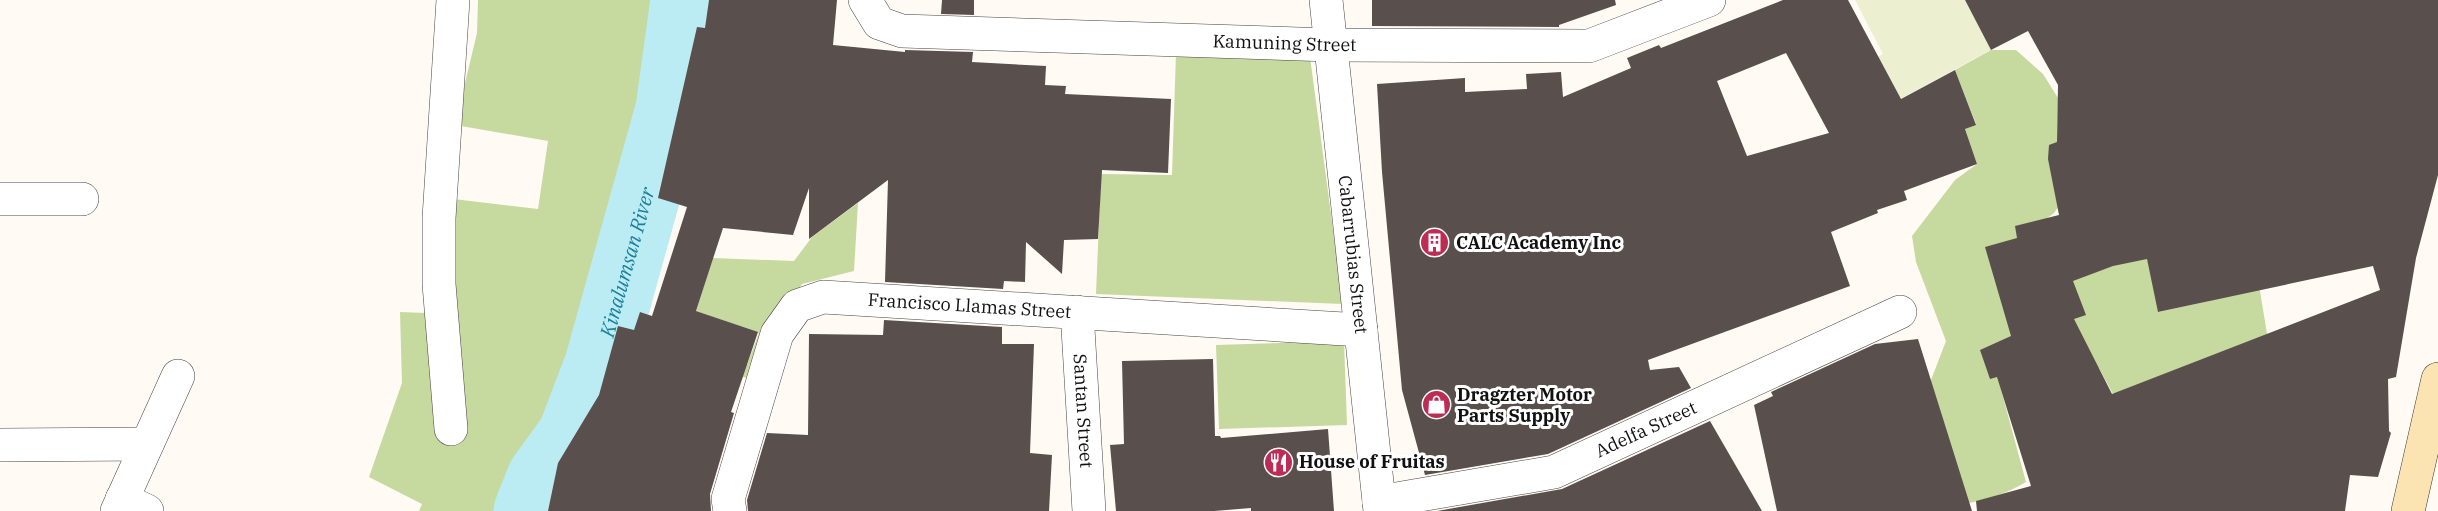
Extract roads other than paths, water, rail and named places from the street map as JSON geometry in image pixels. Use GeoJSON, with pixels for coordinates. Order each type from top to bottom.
{"type":"FeatureCollection","features":[{"type":"Feature","properties":{"kind":"main road"},"geometry":{"type":"LineString","coordinates":[[2408,511],[2438,379]]}},
{"type":"Feature","properties":{"kind":"street"},"geometry":{"type":"LineString","coordinates":[[451,429],[439,284],[439,218],[453,0]]}},
{"type":"Feature","properties":{"kind":"street","name":"Kamuning Street"},"geometry":{"type":"LineString","coordinates":[[865,0],[879,22],[902,31],[1330,45],[1589,46],[1709,0]]}},
{"type":"Feature","properties":{"kind":"street","name":"Cabarrubias Street"},"geometry":{"type":"LineString","coordinates":[[1326,0],[1379,507]]}},
{"type":"Feature","properties":{"kind":"street"},"geometry":{"type":"LineString","coordinates":[[0,199],[82,199]]}},
{"type":"Feature","properties":{"kind":"street","name":"Francisco Llamas Street"},"geometry":{"type":"LineString","coordinates":[[730,511],[728,499],[777,334],[797,306],[823,297],[1361,330]]}},
{"type":"Feature","properties":{"kind":"street","name":"Santan Street"},"geometry":{"type":"LineString","coordinates":[[1077,312],[1089,511]]}},
{"type":"Feature","properties":{"kind":"street","name":"Adelfa Street"},"geometry":{"type":"LineString","coordinates":[[1379,507],[1554,472],[1900,312]]}},
{"type":"Feature","properties":{"kind":"street"},"geometry":{"type":"LineString","coordinates":[[129,507],[147,444],[178,376]]}},
{"type":"Feature","properties":{"kind":"street"},"geometry":{"type":"LineString","coordinates":[[0,445],[147,444]]}},
{"type":"Feature","properties":{"kind":"waterway","name":"Kinalumsan River"},"geometry":{"type":"LineString","coordinates":[[528,511],[541,478],[572,435],[599,364],[670,109],[685,0]]}},
{"type":"Feature","properties":{"kind":"place","name":"CALC Academy Inc"},"geometry":{"type":"Point","coordinates":[1435,243]}},
{"type":"Feature","properties":{"kind":"place","name":"Dragzter Motor Parts Supply"},"geometry":{"type":"Point","coordinates":[1436,405]}},
{"type":"Feature","properties":{"kind":"place","name":"House of Fruitas"},"geometry":{"type":"Point","coordinates":[1278,462]}}]}
